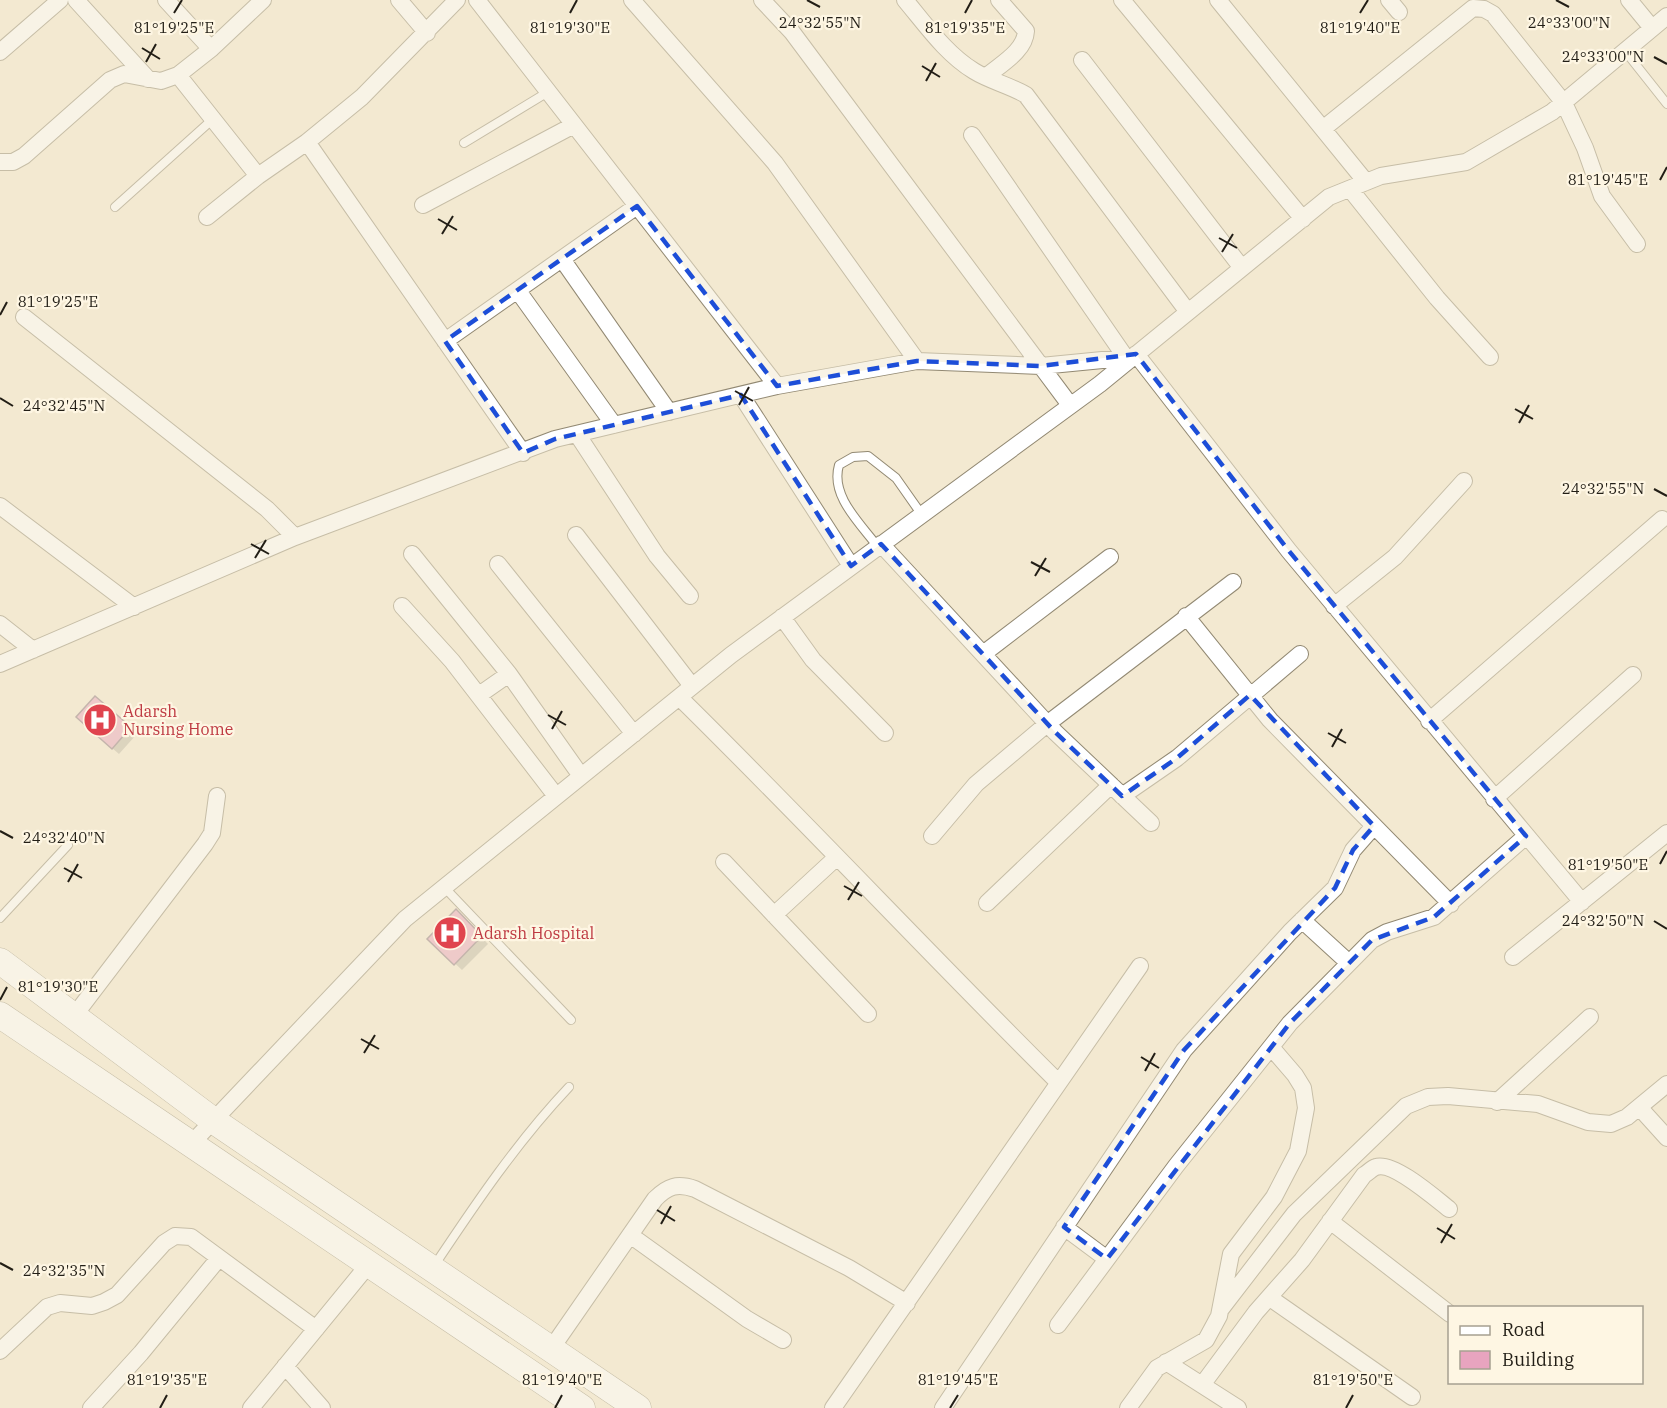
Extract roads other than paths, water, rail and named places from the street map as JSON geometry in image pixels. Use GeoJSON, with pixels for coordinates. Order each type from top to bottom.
{"type":"FeatureCollection","features":[{"type":"Feature","properties":{"kind":"main road"},"geometry":{"type":"LineString","coordinates":[[3,971],[74,1016],[214,1121],[638,1408]]}},
{"type":"Feature","properties":{"kind":"main road"},"geometry":{"type":"LineString","coordinates":[[0,1015],[582,1408]]}},
{"type":"Feature","properties":{"kind":"street"},"geometry":{"type":"LineString","coordinates":[[0,52],[60,0]]}},
{"type":"Feature","properties":{"kind":"street"},"geometry":{"type":"LineString","coordinates":[[76,0],[148,79]]}},
{"type":"Feature","properties":{"kind":"street"},"geometry":{"type":"LineString","coordinates":[[166,0],[211,49]]}},
{"type":"Feature","properties":{"kind":"street"},"geometry":{"type":"LineString","coordinates":[[0,162],[12,162],[24,156],[110,80],[124,74],[161,81],[178,75],[211,49],[263,0]]}},
{"type":"Feature","properties":{"kind":"street"},"geometry":{"type":"LineString","coordinates":[[399,0],[427,33]]}},
{"type":"Feature","properties":{"kind":"street"},"geometry":{"type":"LineString","coordinates":[[207,217],[258,176],[307,142],[362,97],[458,0]]}},
{"type":"Feature","properties":{"kind":"street"},"geometry":{"type":"LineString","coordinates":[[477,0],[777,386]]}},
{"type":"Feature","properties":{"kind":"street"},"geometry":{"type":"LineString","coordinates":[[632,0],[775,164],[917,360]]}},
{"type":"Feature","properties":{"kind":"street"},"geometry":{"type":"LineString","coordinates":[[762,0],[792,32],[1070,405]]}},
{"type":"Feature","properties":{"kind":"street"},"geometry":{"type":"LineString","coordinates":[[905,0],[953,55],[976,72],[1008,84],[1026,95],[1188,312]]}},
{"type":"Feature","properties":{"kind":"street"},"geometry":{"type":"LineString","coordinates":[[987,76],[1018,50],[1025,40],[1026,31],[999,0]]}},
{"type":"Feature","properties":{"kind":"street"},"geometry":{"type":"LineString","coordinates":[[1122,0],[1303,219]]}},
{"type":"Feature","properties":{"kind":"street"},"geometry":{"type":"LineString","coordinates":[[1218,0],[1366,182]]}},
{"type":"Feature","properties":{"kind":"street"},"geometry":{"type":"LineString","coordinates":[[1629,0],[1652,28]]}},
{"type":"Feature","properties":{"kind":"street"},"geometry":{"type":"LineString","coordinates":[[1324,128],[1473,8],[1484,9],[1493,14],[1564,103],[1585,148],[1602,196],[1637,244]]}},
{"type":"Feature","properties":{"kind":"street"},"geometry":{"type":"LineString","coordinates":[[191,1144],[405,919],[692,686],[1070,405],[1329,197],[1381,176],[1466,162],[1552,112],[1667,16]]}},
{"type":"Feature","properties":{"kind":"street"},"geometry":{"type":"LineString","coordinates":[[1082,60],[1242,268]]}},
{"type":"Feature","properties":{"kind":"street"},"geometry":{"type":"LineString","coordinates":[[178,75],[258,176]]}},
{"type":"Feature","properties":{"kind":"street"},"geometry":{"type":"LineString","coordinates":[[423,205],[574,125]]}},
{"type":"Feature","properties":{"kind":"street"},"geometry":{"type":"LineString","coordinates":[[972,135],[1131,356],[1429,722],[1582,902]]}},
{"type":"Feature","properties":{"kind":"street"},"geometry":{"type":"LineString","coordinates":[[307,142],[523,453]]}},
{"type":"Feature","properties":{"kind":"street"},"geometry":{"type":"LineString","coordinates":[[1350,189],[1437,298],[1490,357]]}},
{"type":"Feature","properties":{"kind":"street"},"geometry":{"type":"LineString","coordinates":[[445,341],[637,206]]}},
{"type":"Feature","properties":{"kind":"street"},"geometry":{"type":"LineString","coordinates":[[562,260],[669,412]]}},
{"type":"Feature","properties":{"kind":"street"},"geometry":{"type":"LineString","coordinates":[[518,291],[614,425]]}},
{"type":"Feature","properties":{"kind":"street"},"geometry":{"type":"LineString","coordinates":[[24,317],[267,509],[295,537]]}},
{"type":"Feature","properties":{"kind":"street"},"geometry":{"type":"LineString","coordinates":[[0,664],[295,537],[485,464],[523,453],[555,439],[777,386],[917,360],[1041,366],[1131,356]]}},
{"type":"Feature","properties":{"kind":"street"},"geometry":{"type":"LineString","coordinates":[[741,395],[851,566]]}},
{"type":"Feature","properties":{"kind":"street"},"geometry":{"type":"LineString","coordinates":[[578,434],[657,556],[690,596]]}},
{"type":"Feature","properties":{"kind":"street"},"geometry":{"type":"LineString","coordinates":[[1334,606],[1395,556],[1464,481]]}},
{"type":"Feature","properties":{"kind":"street"},"geometry":{"type":"LineString","coordinates":[[0,506],[134,607]]}},
{"type":"Feature","properties":{"kind":"street"},"geometry":{"type":"LineString","coordinates":[[1429,722],[1662,519]]}},
{"type":"Feature","properties":{"kind":"street"},"geometry":{"type":"LineString","coordinates":[[576,535],[692,686]]}},
{"type":"Feature","properties":{"kind":"street"},"geometry":{"type":"LineString","coordinates":[[879,545],[1047,724],[1151,823]]}},
{"type":"Feature","properties":{"kind":"street"},"geometry":{"type":"LineString","coordinates":[[412,554],[509,674],[581,776]]}},
{"type":"Feature","properties":{"kind":"street"},"geometry":{"type":"LineString","coordinates":[[983,654],[1110,557]]}},
{"type":"Feature","properties":{"kind":"street"},"geometry":{"type":"LineString","coordinates":[[498,564],[634,734]]}},
{"type":"Feature","properties":{"kind":"street"},"geometry":{"type":"LineString","coordinates":[[932,836],[976,783],[1047,724],[1233,582]]}},
{"type":"Feature","properties":{"kind":"street"},"geometry":{"type":"LineString","coordinates":[[402,606],[479,695],[556,796]]}},
{"type":"Feature","properties":{"kind":"street"},"geometry":{"type":"LineString","coordinates":[[1186,616],[1270,720],[1451,904]]}},
{"type":"Feature","properties":{"kind":"street"},"geometry":{"type":"LineString","coordinates":[[782,617],[813,660],[885,733]]}},
{"type":"Feature","properties":{"kind":"street"},"geometry":{"type":"LineString","coordinates":[[0,624],[33,650]]}},
{"type":"Feature","properties":{"kind":"street"},"geometry":{"type":"LineString","coordinates":[[987,903],[1117,791],[1177,758],[1300,654]]}},
{"type":"Feature","properties":{"kind":"street"},"geometry":{"type":"LineString","coordinates":[[479,695],[509,674]]}},
{"type":"Feature","properties":{"kind":"street"},"geometry":{"type":"LineString","coordinates":[[1494,799],[1633,675]]}},
{"type":"Feature","properties":{"kind":"street"},"geometry":{"type":"LineString","coordinates":[[679,697],[808,824],[867,891],[1058,1082]]}},
{"type":"Feature","properties":{"kind":"street"},"geometry":{"type":"LineString","coordinates":[[74,1016],[206,844],[212,832],[217,796]]}},
{"type":"Feature","properties":{"kind":"street"},"geometry":{"type":"LineString","coordinates":[[943,1408],[1184,1050],[1302,920],[1335,888],[1353,850],[1374,826]]}},
{"type":"Feature","properties":{"kind":"street"},"geometry":{"type":"LineString","coordinates":[[1513,957],[1667,833]]}},
{"type":"Feature","properties":{"kind":"street"},"geometry":{"type":"LineString","coordinates":[[1058,1325],[1176,1166],[1271,1047],[1349,963],[1372,940],[1387,932],[1434,917],[1526,836]]}},
{"type":"Feature","properties":{"kind":"street"},"geometry":{"type":"LineString","coordinates":[[774,915],[837,857]]}},
{"type":"Feature","properties":{"kind":"street"},"geometry":{"type":"LineString","coordinates":[[724,862],[868,1014]]}},
{"type":"Feature","properties":{"kind":"street"},"geometry":{"type":"LineString","coordinates":[[1302,920],[1349,963]]}},
{"type":"Feature","properties":{"kind":"street"},"geometry":{"type":"LineString","coordinates":[[833,1408],[1140,966]]}},
{"type":"Feature","properties":{"kind":"street"},"geometry":{"type":"LineString","coordinates":[[1497,1102],[1590,1017]]}},
{"type":"Feature","properties":{"kind":"street"},"geometry":{"type":"LineString","coordinates":[[1221,1309],[1231,1254],[1274,1197],[1298,1151],[1306,1108],[1303,1088],[1271,1047]]}},
{"type":"Feature","properties":{"kind":"street"},"geometry":{"type":"LineString","coordinates":[[1128,1408],[1157,1368],[1206,1340],[1221,1309],[1294,1214],[1406,1106],[1428,1097],[1438,1096],[1538,1104],[1588,1122],[1611,1124],[1627,1117],[1667,1084]]}},
{"type":"Feature","properties":{"kind":"street"},"geometry":{"type":"LineString","coordinates":[[1639,1107],[1667,1138]]}},
{"type":"Feature","properties":{"kind":"street"},"geometry":{"type":"LineString","coordinates":[[1202,1385],[1256,1312],[1270,1298],[1364,1175],[1377,1166],[1399,1172],[1449,1209]]}},
{"type":"Feature","properties":{"kind":"street"},"geometry":{"type":"LineString","coordinates":[[551,1349],[655,1199],[665,1189],[680,1184],[695,1189],[849,1268],[907,1303]]}},
{"type":"Feature","properties":{"kind":"street"},"geometry":{"type":"LineString","coordinates":[[1330,1221],[1448,1313]]}},
{"type":"Feature","properties":{"kind":"street"},"geometry":{"type":"LineString","coordinates":[[1064,1227],[1107,1259]]}},
{"type":"Feature","properties":{"kind":"street"},"geometry":{"type":"LineString","coordinates":[[630,1235],[747,1319],[783,1340]]}},
{"type":"Feature","properties":{"kind":"street"},"geometry":{"type":"LineString","coordinates":[[0,1351],[46,1307],[60,1303],[92,1306],[117,1295],[164,1243],[175,1236],[191,1237],[316,1329]]}},
{"type":"Feature","properties":{"kind":"street"},"geometry":{"type":"LineString","coordinates":[[91,1408],[141,1353],[219,1257]]}},
{"type":"Feature","properties":{"kind":"street"},"geometry":{"type":"LineString","coordinates":[[251,1408],[369,1264]]}},
{"type":"Feature","properties":{"kind":"street"},"geometry":{"type":"LineString","coordinates":[[1270,1298],[1412,1397]]}},
{"type":"Feature","properties":{"kind":"street"},"geometry":{"type":"LineString","coordinates":[[1166,1362],[1238,1408]]}},
{"type":"Feature","properties":{"kind":"street"},"geometry":{"type":"LineString","coordinates":[[285,1366],[322,1408]]}},
{"type":"Feature","properties":{"kind":"lane"},"geometry":{"type":"LineString","coordinates":[[1625,51],[1667,104]]}},
{"type":"Feature","properties":{"kind":"lane"},"geometry":{"type":"LineString","coordinates":[[464,143],[548,92]]}},
{"type":"Feature","properties":{"kind":"lane"},"geometry":{"type":"LineString","coordinates":[[115,207],[213,119]]}},
{"type":"Feature","properties":{"kind":"lane"},"geometry":{"type":"LineString","coordinates":[[879,545],[843,500],[835,478],[839,465],[852,457],[868,456],[896,478],[922,515]]}},
{"type":"Feature","properties":{"kind":"lane"},"geometry":{"type":"LineString","coordinates":[[0,918],[68,845]]}},
{"type":"Feature","properties":{"kind":"lane"},"geometry":{"type":"LineString","coordinates":[[444,887],[571,1020]]}},
{"type":"Feature","properties":{"kind":"lane"},"geometry":{"type":"LineString","coordinates":[[432,1269],[499,1169],[529,1130],[569,1087]]}},
{"type":"Feature","properties":{"kind":"place","name":"Adarsh Nursing Home"},"geometry":{"type":"Point","coordinates":[100,720]}},
{"type":"Feature","properties":{"kind":"place","name":"Adarsh Hospital"},"geometry":{"type":"Point","coordinates":[450,933]}}]}
